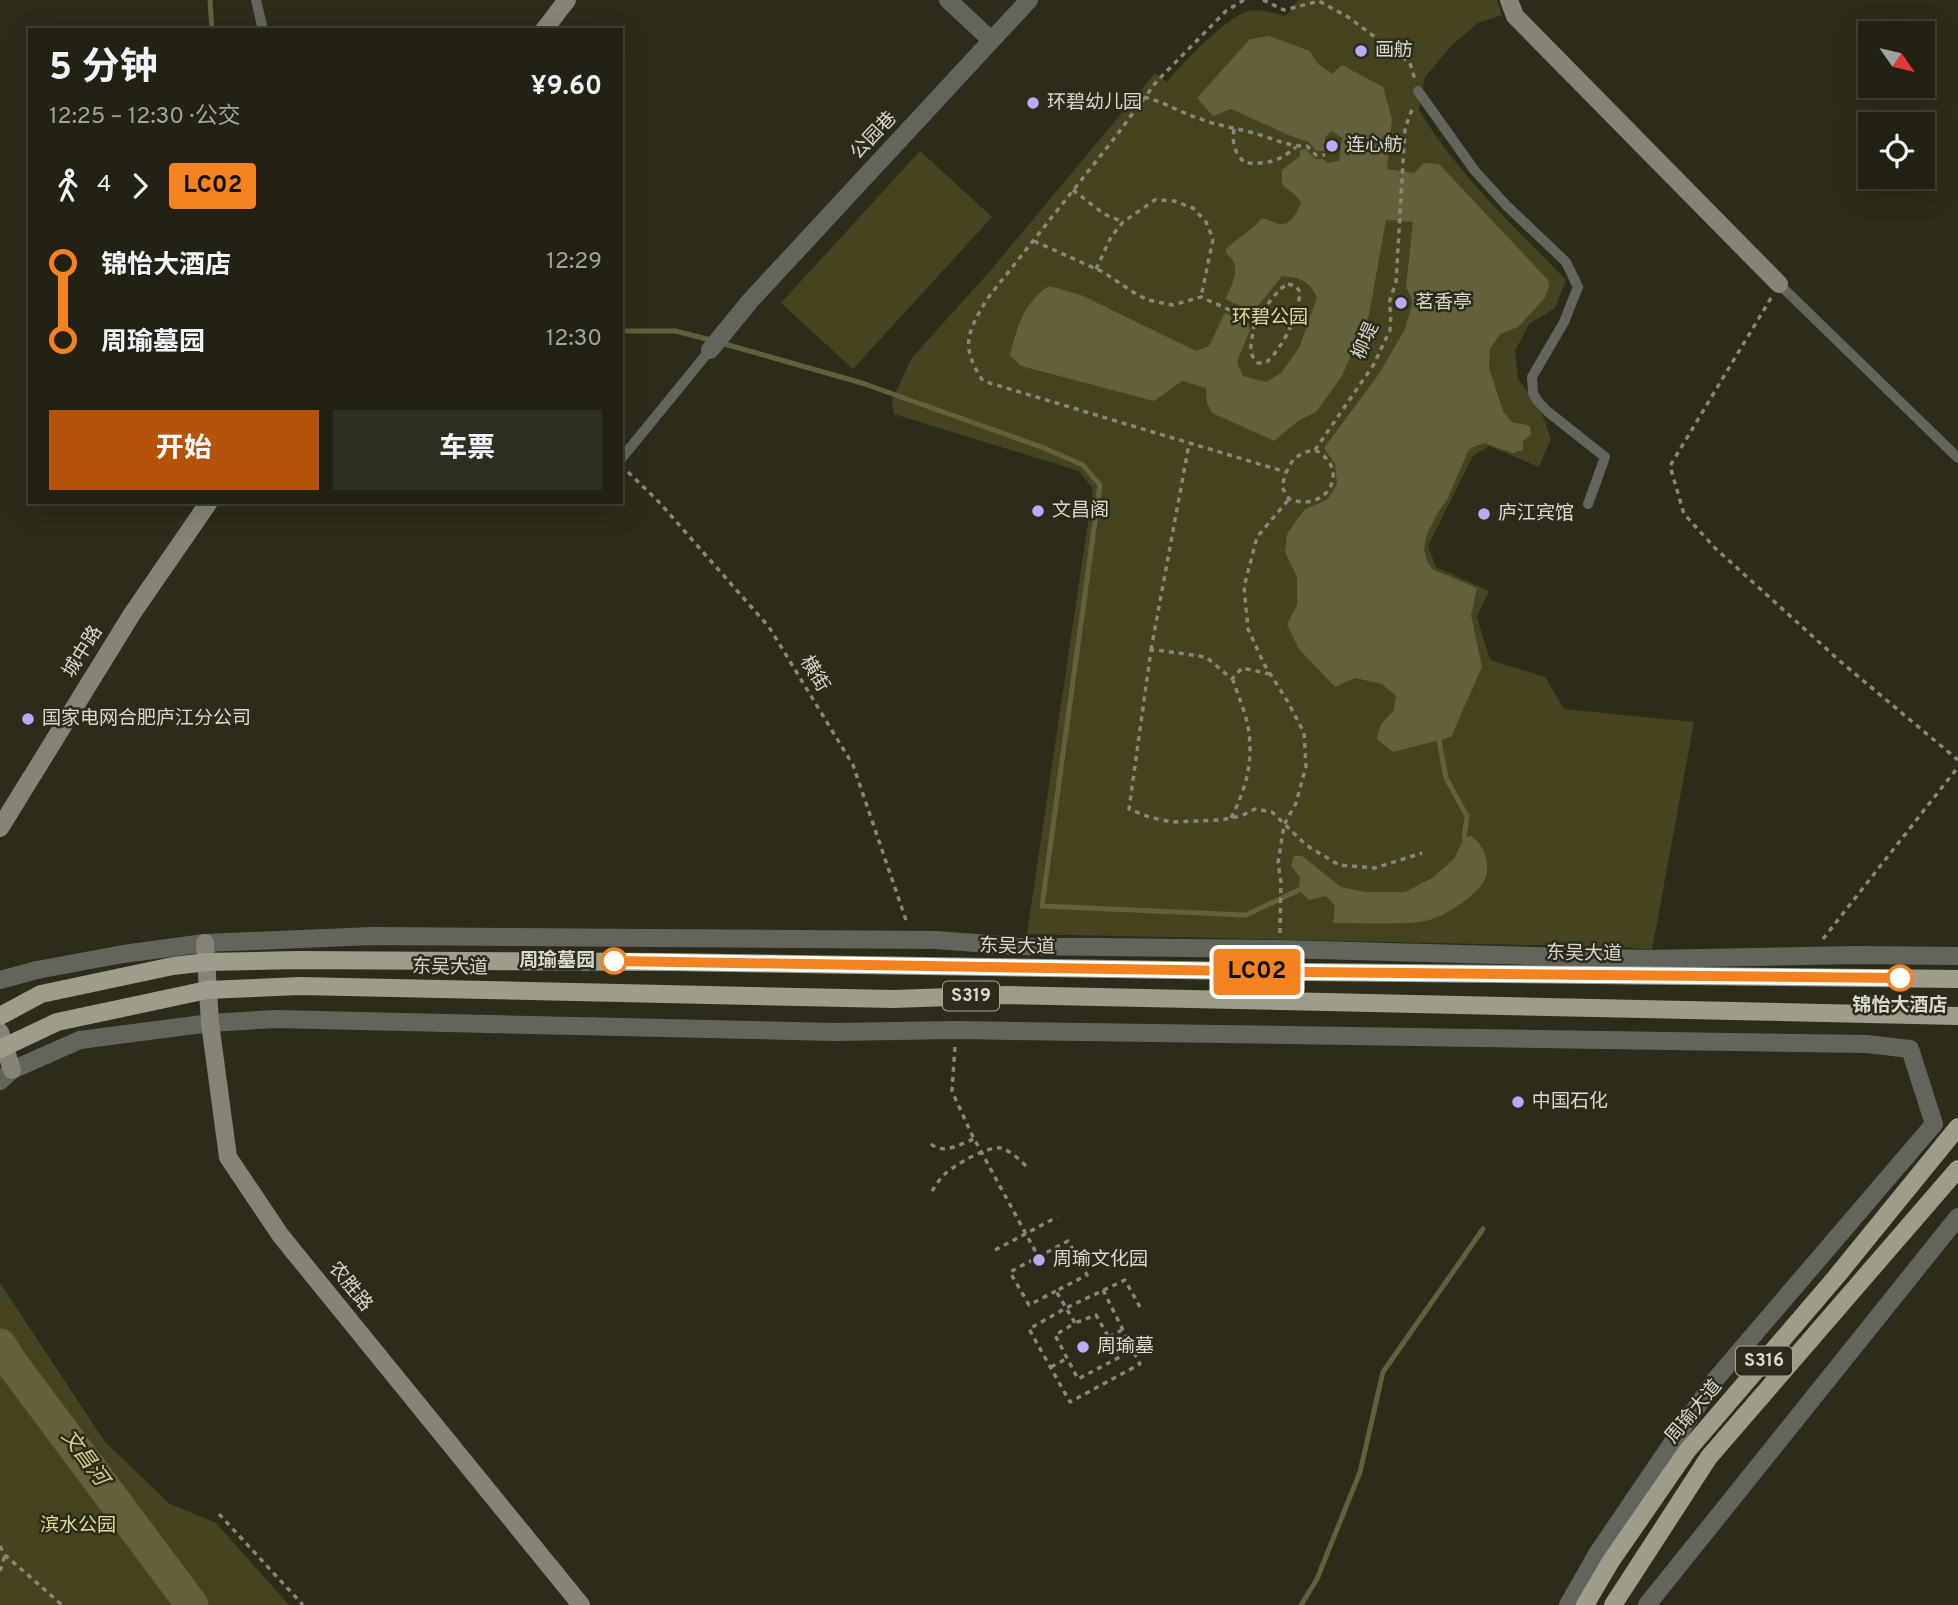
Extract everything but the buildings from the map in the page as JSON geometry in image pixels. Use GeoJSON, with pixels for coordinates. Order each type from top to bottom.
{"type":"FeatureCollection","features":[{"type":"Feature","properties":{"kind":"main road","name":"东吴大道"},"geometry":{"type":"LineString","coordinates":[[0,1016],[41,994],[173,967],[207,962],[297,960],[667,962],[1958,979]]}},
{"type":"Feature","properties":{"kind":"main road","name":"东吴大道"},"geometry":{"type":"LineString","coordinates":[[2,1042],[57,1022],[207,990],[300,986],[893,999],[1007,995],[1958,1016]]}},
{"type":"Feature","properties":{"kind":"main road","name":"周瑜大道"},"geometry":{"type":"LineString","coordinates":[[1585,1605],[1611,1561],[1687,1451],[1836,1277],[1958,1127]]}},
{"type":"Feature","properties":{"kind":"main road","name":"S316"},"geometry":{"type":"LineString","coordinates":[[1613,1605],[1709,1457],[1958,1169]]}},
{"type":"Feature","properties":{"kind":"street"},"geometry":{"type":"LineString","coordinates":[[546,28],[567,0]]}},
{"type":"Feature","properties":{"kind":"street"},"geometry":{"type":"LineString","coordinates":[[948,0],[991,40]]}},
{"type":"Feature","properties":{"kind":"street","name":"公园巷"},"geometry":{"type":"LineString","coordinates":[[710,350],[750,300],[1028,0]]}},
{"type":"Feature","properties":{"kind":"street"},"geometry":{"type":"LineString","coordinates":[[1509,0],[1515,16],[1779,284]]}},
{"type":"Feature","properties":{"kind":"street","name":"城中路"},"geometry":{"type":"LineString","coordinates":[[0,828],[132,614],[208,504]]}},
{"type":"Feature","properties":{"kind":"street"},"geometry":{"type":"LineString","coordinates":[[0,980],[37,970],[123,954],[205,943],[373,936],[936,940],[1016,947],[1280,949],[1647,959],[1958,956]]}},
{"type":"Feature","properties":{"kind":"street","name":"农胜路"},"geometry":{"type":"LineString","coordinates":[[205,943],[210,1023],[228,1157],[281,1236],[581,1605]]}},
{"type":"Feature","properties":{"kind":"street"},"geometry":{"type":"LineString","coordinates":[[2,1042],[6,1075],[80,1040],[210,1023],[276,1020],[834,1032],[956,1031],[1867,1044],[1910,1049],[1934,1124],[1715,1380],[1597,1554],[1568,1605]]}},
{"type":"Feature","properties":{"kind":"street"},"geometry":{"type":"LineString","coordinates":[[1647,1605],[1958,1217]]}},
{"type":"Feature","properties":{"kind":"lane"},"geometry":{"type":"LineString","coordinates":[[256,0],[263,28]]}},
{"type":"Feature","properties":{"kind":"lane"},"geometry":{"type":"LineString","coordinates":[[1418,92],[1475,171],[1506,205],[1566,262],[1578,287],[1564,322],[1532,377],[1533,393],[1547,411],[1605,457],[1588,504]]}},
{"type":"Feature","properties":{"kind":"lane"},"geometry":{"type":"LineString","coordinates":[[1779,284],[1958,458]]}},
{"type":"Feature","properties":{"kind":"lane"},"geometry":{"type":"LineString","coordinates":[[623,457],[710,350]]}},
{"type":"Feature","properties":{"kind":"path"},"geometry":{"type":"LineString","coordinates":[[1244,0],[1226,11],[1144,97],[987,299],[974,321],[967,347],[983,381],[1286,472]]}},
{"type":"Feature","properties":{"kind":"path"},"geometry":{"type":"LineString","coordinates":[[1263,0],[1284,10],[1319,1],[1348,17],[1410,63],[1418,92]]}},
{"type":"Feature","properties":{"kind":"path","name":"柳堤"},"geometry":{"type":"LineString","coordinates":[[1315,450],[1374,364],[1390,330],[1389,303],[1396,282],[1405,128],[1418,92]]}},
{"type":"Feature","properties":{"kind":"path"},"geometry":{"type":"LineString","coordinates":[[1144,97],[1160,101],[1203,121],[1252,132],[1296,147],[1307,146],[1316,155],[1325,155]]}},
{"type":"Feature","properties":{"kind":"path"},"geometry":{"type":"LineString","coordinates":[[1234,129],[1235,153],[1245,163],[1266,164],[1296,147]]}},
{"type":"Feature","properties":{"kind":"path"},"geometry":{"type":"LineString","coordinates":[[1073,190],[1104,214],[1123,222]]}},
{"type":"Feature","properties":{"kind":"path"},"geometry":{"type":"LineString","coordinates":[[1096,269],[1111,237],[1123,222],[1155,200],[1174,201],[1193,208],[1206,222],[1213,239],[1201,297]]}},
{"type":"Feature","properties":{"kind":"path"},"geometry":{"type":"LineString","coordinates":[[1034,241],[1096,269],[1148,300],[1173,305],[1201,297],[1254,321]]}},
{"type":"Feature","properties":{"kind":"path"},"geometry":{"type":"LineString","coordinates":[[1288,284],[1296,286],[1300,292],[1299,303],[1274,356],[1266,363],[1258,363],[1252,359],[1250,345],[1254,321],[1280,289],[1288,284]]}},
{"type":"Feature","properties":{"kind":"path"},"geometry":{"type":"LineString","coordinates":[[1779,284],[1670,466],[1684,514],[1715,548],[1841,662],[1958,760]]}},
{"type":"Feature","properties":{"kind":"path"},"geometry":{"type":"LineString","coordinates":[[1189,444],[1150,650],[1129,809],[1172,822],[1231,818],[1255,809],[1272,812],[1306,845],[1339,865],[1375,868],[1422,853]]}},
{"type":"Feature","properties":{"kind":"path"},"geometry":{"type":"LineString","coordinates":[[1315,450],[1329,461],[1333,483],[1327,494],[1317,500],[1299,503],[1289,499],[1282,487],[1286,472],[1293,461],[1304,452],[1315,450]]}},
{"type":"Feature","properties":{"kind":"path","name":"横街"},"geometry":{"type":"LineString","coordinates":[[623,468],[658,501],[761,618],[776,639],[853,765],[912,940]]}},
{"type":"Feature","properties":{"kind":"path"},"geometry":{"type":"LineString","coordinates":[[1281,912],[1278,863],[1284,825],[1296,803],[1306,766],[1304,733],[1248,629],[1244,587],[1257,537],[1289,499]]}},
{"type":"Feature","properties":{"kind":"path"},"geometry":{"type":"LineString","coordinates":[[1150,650],[1206,657],[1232,679],[1249,731],[1250,769],[1242,797],[1231,818]]}},
{"type":"Feature","properties":{"kind":"path"},"geometry":{"type":"LineString","coordinates":[[1232,679],[1242,668],[1270,674]]}},
{"type":"Feature","properties":{"kind":"path"},"geometry":{"type":"LineString","coordinates":[[1810,956],[1958,767]]}},
{"type":"Feature","properties":{"kind":"path"},"geometry":{"type":"LineString","coordinates":[[956,1031],[952,1091],[981,1153],[1039,1258]]}},
{"type":"Feature","properties":{"kind":"path"},"geometry":{"type":"LineString","coordinates":[[931,1144],[936,1149],[943,1150],[974,1139]]}},
{"type":"Feature","properties":{"kind":"path"},"geometry":{"type":"LineString","coordinates":[[932,1191],[946,1172],[990,1148],[1002,1148],[1028,1168]]}},
{"type":"Feature","properties":{"kind":"path"},"geometry":{"type":"LineString","coordinates":[[995,1250],[1056,1217]]}},
{"type":"Feature","properties":{"kind":"path"},"geometry":{"type":"LineString","coordinates":[[1068,1241],[1087,1275],[1056,1292],[1029,1305],[1010,1272],[1068,1241]]}},
{"type":"Feature","properties":{"kind":"path"},"geometry":{"type":"LineString","coordinates":[[1103,1290],[1140,1364],[1070,1402],[1029,1329],[1066,1308],[1103,1290],[1125,1280],[1140,1307]]}},
{"type":"Feature","properties":{"kind":"path"},"geometry":{"type":"LineString","coordinates":[[1056,1292],[1075,1324]]}},
{"type":"Feature","properties":{"kind":"path"},"geometry":{"type":"LineString","coordinates":[[1096,1315],[1109,1337],[1120,1357],[1078,1379],[1055,1335],[1096,1315]]}},
{"type":"Feature","properties":{"kind":"path"},"geometry":{"type":"LineString","coordinates":[[1109,1337],[1122,1330]]}},
{"type":"Feature","properties":{"kind":"path"},"geometry":{"type":"LineString","coordinates":[[1051,1367],[1068,1358]]}},
{"type":"Feature","properties":{"kind":"path"},"geometry":{"type":"LineString","coordinates":[[219,1514],[303,1605]]}},
{"type":"Feature","properties":{"kind":"path"},"geometry":{"type":"LineString","coordinates":[[0,1546],[5,1555],[62,1605]]}},
{"type":"Feature","properties":{"kind":"path"},"geometry":{"type":"LineString","coordinates":[[0,1571],[5,1555]]}},
{"type":"Feature","properties":{"kind":"green space","name":"环碧公园"},"geometry":{"type":"Polygon","coordinates":[[[1298,0],[1497,0],[1502,15],[1478,23],[1453,44],[1425,77],[1419,110],[1469,178],[1566,280],[1555,308],[1529,324],[1515,351],[1518,379],[1540,408],[1551,439],[1539,467],[1489,446],[1473,456],[1428,546],[1436,567],[1489,591],[1477,617],[1490,660],[1545,677],[1564,709],[1694,722],[1652,950],[1622,947],[1027,934],[1093,489],[1079,471],[894,414],[892,401],[911,359],[990,271],[1155,73],[1167,82],[1207,40],[1233,19],[1254,10],[1286,16],[1298,0]]]}},
{"type":"Feature","properties":{"kind":"green space"},"geometry":{"type":"Polygon","coordinates":[[[920,151],[992,217],[853,369],[781,303],[920,151]]]}},
{"type":"Feature","properties":{"kind":"green space","name":"滨水公园"},"geometry":{"type":"Polygon","coordinates":[[[0,1283],[105,1442],[170,1504],[216,1523],[289,1605],[0,1605],[0,1283]]]}},
{"type":"Feature","properties":{"kind":"shaded area"},"geometry":{"type":"Polygon","coordinates":[[[1269,36],[1310,51],[1318,64],[1332,74],[1342,65],[1383,87],[1392,119],[1387,169],[1414,173],[1424,163],[1439,164],[1548,280],[1549,287],[1545,298],[1518,327],[1500,334],[1490,349],[1489,368],[1503,411],[1512,422],[1530,426],[1531,435],[1523,441],[1523,450],[1513,453],[1484,443],[1469,449],[1447,500],[1427,534],[1424,550],[1432,569],[1477,588],[1471,615],[1482,667],[1451,737],[1393,752],[1377,739],[1381,724],[1394,710],[1396,696],[1382,684],[1355,678],[1335,687],[1298,648],[1287,624],[1297,605],[1297,577],[1285,552],[1287,534],[1304,510],[1328,499],[1337,484],[1335,464],[1324,448],[1379,374],[1405,329],[1412,304],[1406,287],[1413,222],[1386,220],[1369,315],[1342,376],[1316,412],[1298,421],[1274,441],[1212,413],[1207,403],[1206,388],[1182,381],[1154,401],[1021,366],[1010,355],[1018,326],[1027,308],[1040,292],[1049,286],[1081,295],[1196,351],[1209,346],[1225,313],[1248,323],[1250,330],[1237,362],[1243,376],[1266,382],[1281,373],[1299,348],[1317,298],[1304,281],[1282,276],[1253,312],[1225,299],[1235,275],[1234,263],[1226,249],[1261,219],[1279,224],[1290,221],[1301,203],[1282,184],[1282,170],[1300,156],[1300,150],[1306,149],[1315,159],[1323,159],[1328,163],[1339,161],[1342,138],[1332,131],[1325,137],[1324,151],[1316,151],[1309,142],[1231,109],[1213,116],[1197,98],[1250,39],[1269,36]]]}},
{"type":"Feature","properties":{"kind":"shaded area"},"geometry":{"type":"Polygon","coordinates":[[[1471,836],[1479,843],[1486,858],[1487,873],[1484,880],[1462,903],[1425,921],[1333,923],[1335,906],[1326,896],[1309,900],[1299,890],[1300,877],[1291,866],[1294,856],[1302,856],[1341,887],[1365,892],[1405,892],[1432,878],[1454,859],[1464,838],[1471,836]]]}},
{"type":"Feature","properties":{"kind":"waterway"},"geometry":{"type":"LineString","coordinates":[[210,0],[212,28]]}},
{"type":"Feature","properties":{"kind":"waterway"},"geometry":{"type":"LineString","coordinates":[[623,331],[675,331],[711,340]]}},
{"type":"Feature","properties":{"kind":"waterway"},"geometry":{"type":"LineString","coordinates":[[721,343],[862,383],[1044,448],[1083,465],[1100,485],[1042,906],[1246,915],[1299,890]]}},
{"type":"Feature","properties":{"kind":"waterway"},"geometry":{"type":"LineString","coordinates":[[1439,740],[1446,778],[1467,816],[1464,838]]}},
{"type":"Feature","properties":{"kind":"waterway"},"geometry":{"type":"LineString","coordinates":[[1301,1605],[1317,1579],[1360,1472],[1383,1372],[1483,1229]]}},
{"type":"Feature","properties":{"kind":"waterway","name":"文昌河"},"geometry":{"type":"LineString","coordinates":[[0,1345],[192,1605]]}},
{"type":"Feature","properties":{"kind":"bus line","name":"LC02"},"geometry":{"type":"LineString","coordinates":[[614,961],[1900,978]]}},
{"type":"Feature","properties":{"kind":"place","name":"画舫"},"geometry":{"type":"Point","coordinates":[1361,51]}},
{"type":"Feature","properties":{"kind":"place","name":"环碧幼儿园"},"geometry":{"type":"Point","coordinates":[1033,103]}},
{"type":"Feature","properties":{"kind":"place","name":"连心舫"},"geometry":{"type":"Point","coordinates":[1332,146]}},
{"type":"Feature","properties":{"kind":"place","name":"茗香亭"},"geometry":{"type":"Point","coordinates":[1401,303]}},
{"type":"Feature","properties":{"kind":"place","name":"文昌阁"},"geometry":{"type":"Point","coordinates":[1038,511]}},
{"type":"Feature","properties":{"kind":"place","name":"庐江宾馆"},"geometry":{"type":"Point","coordinates":[1484,514]}},
{"type":"Feature","properties":{"kind":"place","name":"国家电网合肥庐江分公司"},"geometry":{"type":"Point","coordinates":[28,719]}},
{"type":"Feature","properties":{"kind":"place","name":"周瑜墓园"},"geometry":{"type":"Point","coordinates":[614,961]}},
{"type":"Feature","properties":{"kind":"place","name":"锦怡大酒店"},"geometry":{"type":"Point","coordinates":[1900,978]}},
{"type":"Feature","properties":{"kind":"place","name":"中国石化"},"geometry":{"type":"Point","coordinates":[1518,1102]}},
{"type":"Feature","properties":{"kind":"place","name":"周瑜文化园"},"geometry":{"type":"Point","coordinates":[1039,1260]}},
{"type":"Feature","properties":{"kind":"place","name":"周瑜墓"},"geometry":{"type":"Point","coordinates":[1083,1347]}}]}
